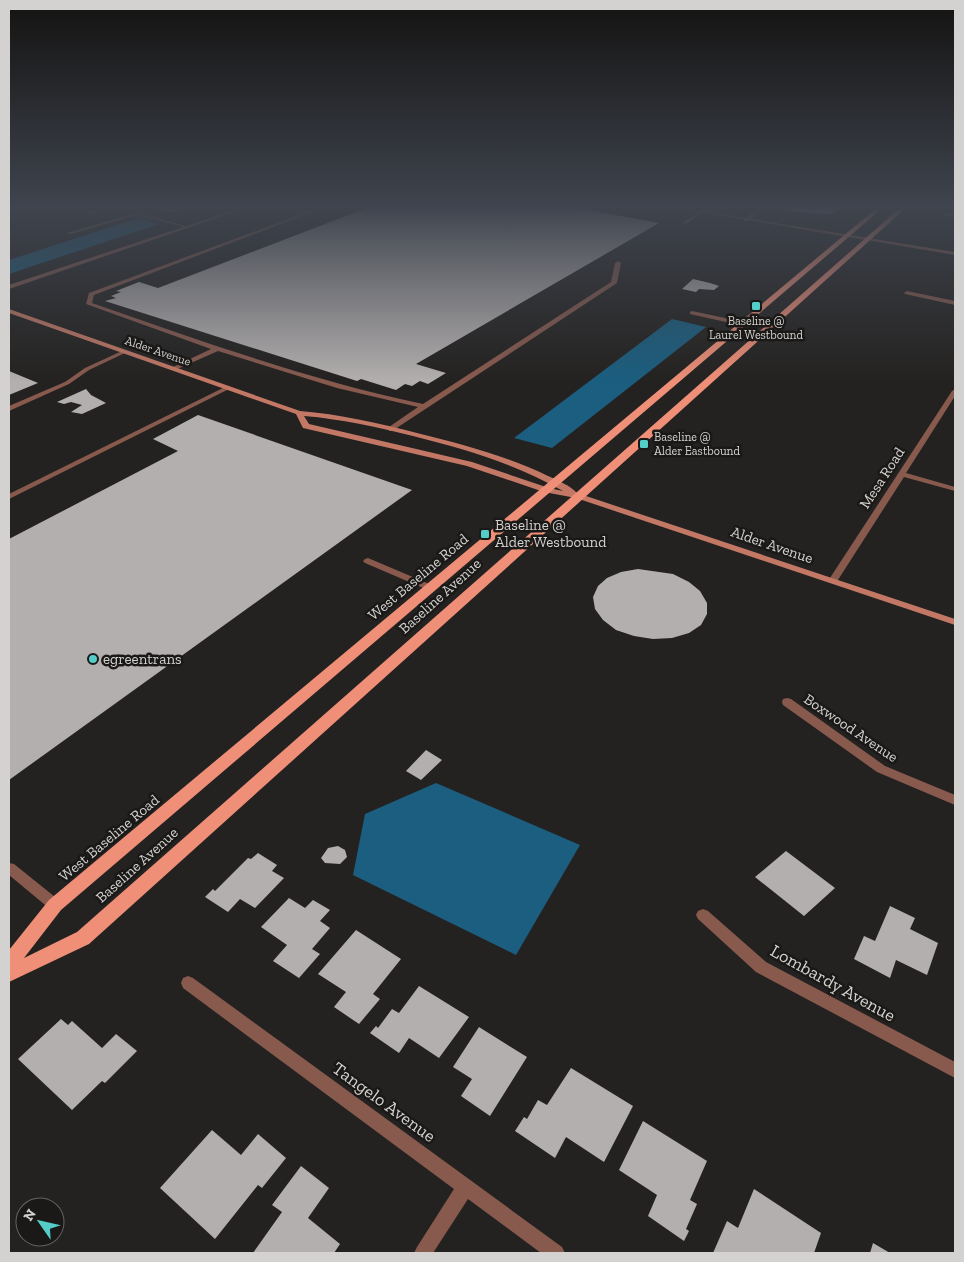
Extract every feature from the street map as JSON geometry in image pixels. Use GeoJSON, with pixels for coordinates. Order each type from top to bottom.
{"type":"FeatureCollection","features":[{"type":"Feature","properties":{"kind":"main road","name":"West Baseline Road"},"geometry":{"type":"LineString","coordinates":[[9,963],[55,905],[812,265]]}},
{"type":"Feature","properties":{"kind":"main road","name":"Baseline Avenue"},"geometry":{"type":"LineString","coordinates":[[9,974],[83,938],[839,265]]}},
{"type":"Feature","properties":{"kind":"main road","name":"Alder Avenue"},"geometry":{"type":"LineString","coordinates":[[9,311],[299,413],[327,414],[392,429],[495,458],[538,472],[552,486],[578,496]]}},
{"type":"Feature","properties":{"kind":"main road","name":"Alder Avenue"},"geometry":{"type":"LineString","coordinates":[[299,413],[306,426],[552,486],[955,622]]}},
{"type":"Feature","properties":{"kind":"street"},"geometry":{"type":"LineString","coordinates":[[9,287],[75,265]]}},
{"type":"Feature","properties":{"kind":"street"},"geometry":{"type":"LineString","coordinates":[[169,265],[91,294],[89,304],[218,348],[379,398],[424,406]]}},
{"type":"Feature","properties":{"kind":"street"},"geometry":{"type":"LineString","coordinates":[[392,429],[424,406],[614,284],[618,265]]}},
{"type":"Feature","properties":{"kind":"street"},"geometry":{"type":"LineString","coordinates":[[907,293],[955,302]]}},
{"type":"Feature","properties":{"kind":"street"},"geometry":{"type":"LineString","coordinates":[[692,313],[744,324]]}},
{"type":"Feature","properties":{"kind":"street"},"geometry":{"type":"LineString","coordinates":[[173,369],[218,348]]}},
{"type":"Feature","properties":{"kind":"street"},"geometry":{"type":"LineString","coordinates":[[9,409],[68,383],[87,368],[124,352]]}},
{"type":"Feature","properties":{"kind":"street"},"geometry":{"type":"LineString","coordinates":[[9,497],[227,388]]}},
{"type":"Feature","properties":{"kind":"street","name":"Mesa Road"},"geometry":{"type":"LineString","coordinates":[[834,581],[955,391]]}},
{"type":"Feature","properties":{"kind":"street"},"geometry":{"type":"LineString","coordinates":[[902,474],[955,489]]}},
{"type":"Feature","properties":{"kind":"street"},"geometry":{"type":"LineString","coordinates":[[368,561],[431,588]]}},
{"type":"Feature","properties":{"kind":"street","name":"Boxwood Avenue"},"geometry":{"type":"LineString","coordinates":[[787,702],[881,769],[955,800]]}},
{"type":"Feature","properties":{"kind":"street"},"geometry":{"type":"LineString","coordinates":[[9,868],[55,905]]}},
{"type":"Feature","properties":{"kind":"street","name":"Lombardy Avenue"},"geometry":{"type":"LineString","coordinates":[[703,915],[761,967],[955,1070]]}},
{"type":"Feature","properties":{"kind":"street","name":"Tangelo Avenue"},"geometry":{"type":"LineString","coordinates":[[188,983],[556,1253]]}},
{"type":"Feature","properties":{"kind":"street"},"geometry":{"type":"LineString","coordinates":[[424,1253],[465,1187]]}},
{"type":"Feature","properties":{"kind":"water"},"geometry":{"type":"Polygon","coordinates":[[[9,265],[36,265],[9,274],[9,265]]]}},
{"type":"Feature","properties":{"kind":"water"},"geometry":{"type":"Polygon","coordinates":[[[672,319],[706,327],[552,448],[514,438],[672,319]]]}},
{"type":"Feature","properties":{"kind":"water"},"geometry":{"type":"Polygon","coordinates":[[[436,783],[580,845],[516,955],[353,875],[365,814],[436,783]]]}},
{"type":"Feature","properties":{"kind":"building"},"geometry":{"type":"Polygon","coordinates":[[[218,265],[587,265],[416,364],[446,373],[428,384],[420,381],[412,386],[405,384],[396,390],[361,379],[357,381],[105,301],[116,298],[111,296],[121,292],[116,291],[139,282],[158,288],[218,265]]]}},
{"type":"Feature","properties":{"kind":"building"},"geometry":{"type":"Polygon","coordinates":[[[693,279],[719,286],[714,290],[699,289],[696,292],[682,289],[693,279]]]}},
{"type":"Feature","properties":{"kind":"building"},"geometry":{"type":"Polygon","coordinates":[[[9,371],[38,383],[9,395],[9,371]]]}},
{"type":"Feature","properties":{"kind":"building"},"geometry":{"type":"Polygon","coordinates":[[[86,389],[91,395],[106,403],[82,414],[71,412],[82,405],[71,402],[64,404],[57,402],[86,389]]]}},
{"type":"Feature","properties":{"kind":"building","name":"egreentrans"},"geometry":{"type":"Polygon","coordinates":[[[198,415],[412,490],[9,780],[9,539],[178,451],[153,439],[198,415]]]}},
{"type":"Feature","properties":{"kind":"building"},"geometry":{"type":"Polygon","coordinates":[[[638,569],[673,574],[689,582],[700,591],[707,603],[707,614],[701,625],[689,633],[672,638],[653,639],[634,636],[616,630],[603,620],[595,609],[593,597],[598,586],[607,578],[621,572],[638,569]]]}},
{"type":"Feature","properties":{"kind":"building"},"geometry":{"type":"Polygon","coordinates":[[[426,750],[442,760],[421,780],[406,771],[426,750]]]}},
{"type":"Feature","properties":{"kind":"building"},"geometry":{"type":"Polygon","coordinates":[[[338,846],[345,850],[347,857],[340,864],[325,863],[321,858],[328,848],[338,846]]]}},
{"type":"Feature","properties":{"kind":"building"},"geometry":{"type":"Polygon","coordinates":[[[786,851],[835,888],[804,916],[755,877],[786,851]]]}},
{"type":"Feature","properties":{"kind":"building"},"geometry":{"type":"Polygon","coordinates":[[[258,853],[277,865],[272,871],[284,878],[255,908],[240,899],[228,912],[205,897],[213,889],[215,891],[248,858],[251,859],[258,853]]]}},
{"type":"Feature","properties":{"kind":"building"},"geometry":{"type":"Polygon","coordinates":[[[289,898],[305,908],[313,900],[330,910],[320,921],[330,928],[312,949],[320,954],[299,978],[273,961],[287,945],[261,927],[289,898]]]}},
{"type":"Feature","properties":{"kind":"building"},"geometry":{"type":"Polygon","coordinates":[[[890,906],[915,918],[910,929],[938,943],[927,975],[896,960],[890,978],[854,959],[864,936],[875,941],[890,906]]]}},
{"type":"Feature","properties":{"kind":"building"},"geometry":{"type":"Polygon","coordinates":[[[356,930],[401,959],[373,994],[380,999],[359,1024],[334,1007],[346,992],[318,974],[356,930]]]}},
{"type":"Feature","properties":{"kind":"building"},"geometry":{"type":"Polygon","coordinates":[[[419,986],[469,1017],[439,1058],[409,1038],[399,1053],[370,1033],[376,1026],[378,1028],[392,1009],[399,1013],[419,986]]]}},
{"type":"Feature","properties":{"kind":"building"},"geometry":{"type":"Polygon","coordinates":[[[61,1019],[68,1025],[72,1021],[102,1048],[116,1034],[137,1051],[105,1083],[102,1081],[72,1110],[18,1059],[61,1019]]]}},
{"type":"Feature","properties":{"kind":"building"},"geometry":{"type":"Polygon","coordinates":[[[479,1027],[527,1057],[490,1116],[461,1096],[472,1079],[453,1067],[479,1027]]]}},
{"type":"Feature","properties":{"kind":"building"},"geometry":{"type":"Polygon","coordinates":[[[571,1068],[633,1106],[604,1162],[566,1137],[555,1158],[515,1131],[524,1117],[527,1119],[538,1100],[547,1105],[571,1068]]]}},
{"type":"Feature","properties":{"kind":"building"},"geometry":{"type":"Polygon","coordinates":[[[643,1121],[707,1161],[690,1200],[697,1204],[686,1229],[689,1231],[684,1241],[648,1216],[657,1195],[619,1170],[643,1121]]]}},
{"type":"Feature","properties":{"kind":"building"},"geometry":{"type":"Polygon","coordinates":[[[212,1130],[241,1155],[258,1134],[286,1158],[262,1188],[258,1185],[215,1239],[160,1188],[212,1130]]]}},
{"type":"Feature","properties":{"kind":"building"},"geometry":{"type":"Polygon","coordinates":[[[301,1166],[329,1188],[308,1218],[340,1244],[334,1253],[253,1253],[282,1212],[272,1205],[301,1166]]]}},
{"type":"Feature","properties":{"kind":"building"},"geometry":{"type":"Polygon","coordinates":[[[754,1189],[821,1233],[814,1253],[713,1253],[727,1221],[738,1228],[754,1189]]]}},
{"type":"Feature","properties":{"kind":"building"},"geometry":{"type":"Polygon","coordinates":[[[873,1243],[890,1253],[870,1253],[873,1243]]]}},
{"type":"Feature","properties":{"kind":"place","name":"Baseline @ Laurel Westbound"},"geometry":{"type":"Point","coordinates":[756,306]}},
{"type":"Feature","properties":{"kind":"place","name":"Baseline @ Alder Eastbound"},"geometry":{"type":"Point","coordinates":[644,444]}},
{"type":"Feature","properties":{"kind":"place","name":"Baseline @ Alder Westbound"},"geometry":{"type":"Point","coordinates":[485,534]}},
{"type":"Feature","properties":{"kind":"place","name":"egreentrans"},"geometry":{"type":"Point","coordinates":[93,659]}}]}
